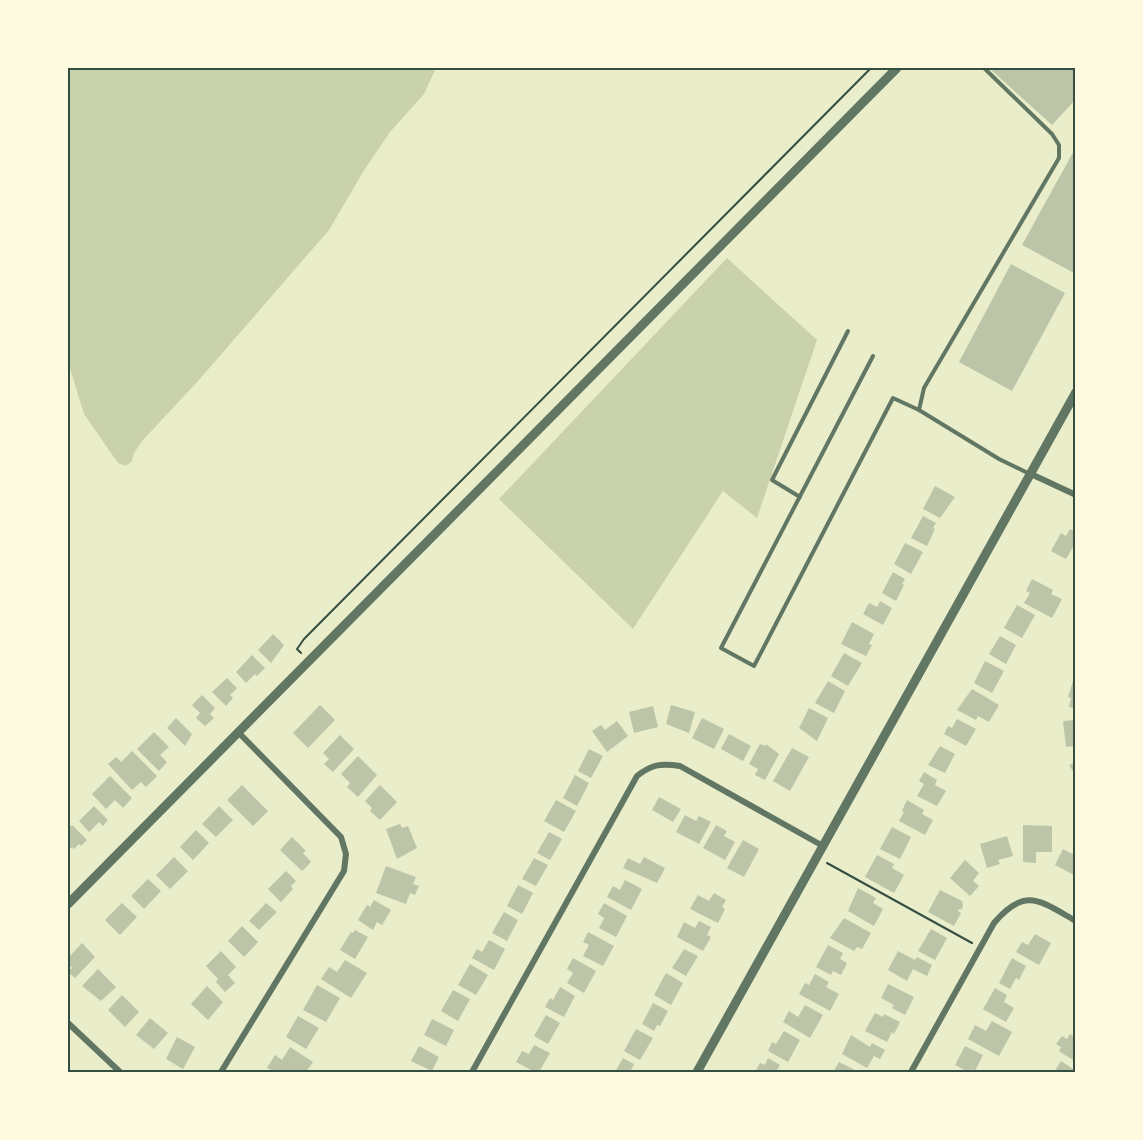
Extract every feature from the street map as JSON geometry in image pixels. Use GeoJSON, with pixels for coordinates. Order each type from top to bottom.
{"type":"FeatureCollection","features":[{"type":"Feature","properties":{"kind":"street"},"geometry":{"type":"LineString","coordinates":[[68,904],[897,68]]}},
{"type":"Feature","properties":{"kind":"street"},"geometry":{"type":"LineString","coordinates":[[697,1072],[1076,392]]}},
{"type":"Feature","properties":{"kind":"street"},"geometry":{"type":"LineString","coordinates":[[1031,474],[1076,495]]}},
{"type":"Feature","properties":{"kind":"street"},"geometry":{"type":"LineString","coordinates":[[221,1072],[344,871],[346,854],[341,837],[238,733]]}},
{"type":"Feature","properties":{"kind":"street"},"geometry":{"type":"LineString","coordinates":[[472,1072],[637,776],[648,767],[664,763],[680,766],[823,846]]}},
{"type":"Feature","properties":{"kind":"street"},"geometry":{"type":"LineString","coordinates":[[911,1072],[994,923],[1006,909],[1018,902],[1030,900],[1041,902],[1076,921]]}},
{"type":"Feature","properties":{"kind":"street"},"geometry":{"type":"LineString","coordinates":[[68,1023],[120,1072]]}},
{"type":"Feature","properties":{"kind":"lane"},"geometry":{"type":"LineString","coordinates":[[919,410],[924,388],[1059,158],[1059,145],[1052,134],[984,68]]}},
{"type":"Feature","properties":{"kind":"lane"},"geometry":{"type":"LineString","coordinates":[[800,497],[772,480],[848,331]]}},
{"type":"Feature","properties":{"kind":"lane"},"geometry":{"type":"LineString","coordinates":[[873,356],[721,648],[754,666],[893,398],[919,410],[999,459],[1031,474]]}},
{"type":"Feature","properties":{"kind":"path"},"geometry":{"type":"LineString","coordinates":[[309,662],[297,649],[304,639],[871,68]]}},
{"type":"Feature","properties":{"kind":"path"},"geometry":{"type":"LineString","coordinates":[[817,857],[980,948]]}},
{"type":"Feature","properties":{"kind":"green space"},"geometry":{"type":"Polygon","coordinates":[[[68,68],[436,68],[424,94],[390,132],[329,230],[198,381],[143,440],[134,453],[132,461],[126,466],[118,463],[84,414],[68,362],[68,68]]]}},
{"type":"Feature","properties":{"kind":"green space"},"geometry":{"type":"Polygon","coordinates":[[[727,258],[817,340],[757,518],[723,491],[633,629],[499,499],[727,258]]]}},
{"type":"Feature","properties":{"kind":"building"},"geometry":{"type":"Polygon","coordinates":[[[989,68],[1072,68],[1076,71],[1076,99],[1052,125],[989,68]]]}},
{"type":"Feature","properties":{"kind":"building"},"geometry":{"type":"Polygon","coordinates":[[[1076,147],[1076,274],[1022,245],[1076,147]]]}},
{"type":"Feature","properties":{"kind":"building"},"geometry":{"type":"Polygon","coordinates":[[[1011,264],[1065,293],[1012,391],[959,362],[1011,264]]]}},
{"type":"Feature","properties":{"kind":"building"},"geometry":{"type":"Polygon","coordinates":[[[935,486],[955,497],[940,518],[923,509],[935,486]]]}},
{"type":"Feature","properties":{"kind":"building"},"geometry":{"type":"Polygon","coordinates":[[[923,516],[936,523],[927,546],[911,538],[923,516]]]}},
{"type":"Feature","properties":{"kind":"building"},"geometry":{"type":"Polygon","coordinates":[[[1070,529],[1076,532],[1076,542],[1066,559],[1051,551],[1061,533],[1066,536],[1070,529]]]}},
{"type":"Feature","properties":{"kind":"building"},"geometry":{"type":"Polygon","coordinates":[[[905,543],[923,552],[911,574],[894,564],[905,543]]]}},
{"type":"Feature","properties":{"kind":"building"},"geometry":{"type":"Polygon","coordinates":[[[893,572],[905,579],[896,601],[882,593],[893,572]]]}},
{"type":"Feature","properties":{"kind":"building"},"geometry":{"type":"Polygon","coordinates":[[[1032,579],[1053,590],[1051,594],[1062,599],[1052,618],[1024,603],[1030,593],[1026,591],[1032,579]]]}},
{"type":"Feature","properties":{"kind":"building"},"geometry":{"type":"Polygon","coordinates":[[[880,601],[892,608],[883,625],[863,614],[869,603],[877,607],[880,601]]]}},
{"type":"Feature","properties":{"kind":"building"},"geometry":{"type":"Polygon","coordinates":[[[1017,605],[1035,615],[1022,638],[1004,628],[1017,605]]]}},
{"type":"Feature","properties":{"kind":"building"},"geometry":{"type":"Polygon","coordinates":[[[852,622],[874,634],[869,644],[872,645],[866,656],[841,644],[852,622]]]}},
{"type":"Feature","properties":{"kind":"building"},"geometry":{"type":"Polygon","coordinates":[[[273,634],[284,645],[271,663],[258,650],[273,634]]]}},
{"type":"Feature","properties":{"kind":"building"},"geometry":{"type":"Polygon","coordinates":[[[1000,636],[1016,645],[1006,664],[989,654],[1000,636]]]}},
{"type":"Feature","properties":{"kind":"building"},"geometry":{"type":"Polygon","coordinates":[[[844,653],[862,663],[848,686],[831,676],[844,653]]]}},
{"type":"Feature","properties":{"kind":"building"},"geometry":{"type":"Polygon","coordinates":[[[252,655],[265,668],[246,683],[236,672],[252,655]]]}},
{"type":"Feature","properties":{"kind":"building"},"geometry":{"type":"Polygon","coordinates":[[[985,661],[1004,671],[992,693],[974,683],[985,661]]]}},
{"type":"Feature","properties":{"kind":"building"},"geometry":{"type":"Polygon","coordinates":[[[227,678],[237,688],[230,695],[233,698],[226,706],[212,692],[227,678]]]}},
{"type":"Feature","properties":{"kind":"building"},"geometry":{"type":"Polygon","coordinates":[[[828,681],[845,691],[834,713],[815,703],[828,681]]]}},
{"type":"Feature","properties":{"kind":"building"},"geometry":{"type":"Polygon","coordinates":[[[1073,681],[1076,682],[1076,709],[1069,707],[1071,698],[1068,697],[1073,681]]]}},
{"type":"Feature","properties":{"kind":"building"},"geometry":{"type":"Polygon","coordinates":[[[972,689],[999,705],[989,722],[978,716],[976,720],[957,710],[972,689]]]}},
{"type":"Feature","properties":{"kind":"building"},"geometry":{"type":"Polygon","coordinates":[[[202,695],[215,708],[210,714],[214,718],[205,726],[196,718],[200,713],[192,705],[202,695]]]}},
{"type":"Feature","properties":{"kind":"building"},"geometry":{"type":"Polygon","coordinates":[[[320,705],[335,720],[308,748],[293,733],[320,705]]]}},
{"type":"Feature","properties":{"kind":"building"},"geometry":{"type":"Polygon","coordinates":[[[671,705],[695,712],[689,733],[666,724],[671,705]]]}},
{"type":"Feature","properties":{"kind":"building"},"geometry":{"type":"Polygon","coordinates":[[[653,706],[658,727],[634,733],[629,712],[653,706]]]}},
{"type":"Feature","properties":{"kind":"building"},"geometry":{"type":"Polygon","coordinates":[[[809,708],[828,718],[817,741],[799,728],[809,708]]]}},
{"type":"Feature","properties":{"kind":"building"},"geometry":{"type":"Polygon","coordinates":[[[176,718],[192,734],[185,746],[167,728],[176,718]]]}},
{"type":"Feature","properties":{"kind":"building"},"geometry":{"type":"Polygon","coordinates":[[[702,718],[724,729],[714,749],[692,738],[702,718]]]}},
{"type":"Feature","properties":{"kind":"building"},"geometry":{"type":"Polygon","coordinates":[[[957,719],[976,729],[966,746],[944,734],[948,726],[952,728],[957,719]]]}},
{"type":"Feature","properties":{"kind":"building"},"geometry":{"type":"Polygon","coordinates":[[[1076,720],[1076,746],[1066,747],[1063,721],[1076,720]]]}},
{"type":"Feature","properties":{"kind":"building"},"geometry":{"type":"Polygon","coordinates":[[[617,721],[628,736],[607,752],[592,731],[601,725],[605,730],[617,721]]]}},
{"type":"Feature","properties":{"kind":"building"},"geometry":{"type":"Polygon","coordinates":[[[154,732],[169,747],[160,755],[167,762],[159,771],[137,749],[154,732]]]}},
{"type":"Feature","properties":{"kind":"building"},"geometry":{"type":"Polygon","coordinates":[[[729,734],[751,746],[743,761],[721,749],[729,734]]]}},
{"type":"Feature","properties":{"kind":"building"},"geometry":{"type":"Polygon","coordinates":[[[340,735],[354,749],[333,772],[324,764],[329,759],[323,753],[340,735]]]}},
{"type":"Feature","properties":{"kind":"building"},"geometry":{"type":"Polygon","coordinates":[[[760,744],[765,746],[766,744],[779,754],[765,780],[755,775],[758,769],[749,764],[760,744]]]}},
{"type":"Feature","properties":{"kind":"building"},"geometry":{"type":"Polygon","coordinates":[[[940,746],[955,754],[945,773],[928,765],[940,746]]]}},
{"type":"Feature","properties":{"kind":"building"},"geometry":{"type":"Polygon","coordinates":[[[792,748],[809,757],[790,791],[773,781],[792,748]]]}},
{"type":"Feature","properties":{"kind":"building"},"geometry":{"type":"Polygon","coordinates":[[[589,749],[603,756],[591,778],[578,771],[589,749]]]}},
{"type":"Feature","properties":{"kind":"building"},"geometry":{"type":"Polygon","coordinates":[[[132,751],[157,776],[146,787],[141,782],[132,790],[108,764],[116,757],[121,762],[132,751]]]}},
{"type":"Feature","properties":{"kind":"building"},"geometry":{"type":"Polygon","coordinates":[[[358,756],[377,775],[358,797],[347,787],[350,783],[341,774],[358,756]]]}},
{"type":"Feature","properties":{"kind":"building"},"geometry":{"type":"Polygon","coordinates":[[[1076,762],[1076,776],[1069,765],[1076,762]]]}},
{"type":"Feature","properties":{"kind":"building"},"geometry":{"type":"Polygon","coordinates":[[[924,772],[937,780],[935,785],[946,791],[937,806],[917,796],[924,784],[919,781],[924,772]]]}},
{"type":"Feature","properties":{"kind":"building"},"geometry":{"type":"Polygon","coordinates":[[[575,775],[589,783],[577,806],[563,798],[575,775]]]}},
{"type":"Feature","properties":{"kind":"building"},"geometry":{"type":"Polygon","coordinates":[[[110,776],[132,798],[123,808],[115,800],[106,809],[92,794],[110,776]]]}},
{"type":"Feature","properties":{"kind":"building"},"geometry":{"type":"Polygon","coordinates":[[[242,785],[268,811],[253,826],[227,800],[242,785]]]}},
{"type":"Feature","properties":{"kind":"building"},"geometry":{"type":"Polygon","coordinates":[[[380,785],[397,802],[380,820],[370,811],[372,808],[365,801],[380,785]]]}},
{"type":"Feature","properties":{"kind":"building"},"geometry":{"type":"Polygon","coordinates":[[[659,797],[681,809],[673,822],[652,810],[659,797]]]}},
{"type":"Feature","properties":{"kind":"building"},"geometry":{"type":"Polygon","coordinates":[[[556,800],[576,811],[564,832],[544,821],[556,800]]]}},
{"type":"Feature","properties":{"kind":"building"},"geometry":{"type":"Polygon","coordinates":[[[907,800],[924,810],[922,814],[933,820],[925,835],[899,821],[907,800]]]}},
{"type":"Feature","properties":{"kind":"building"},"geometry":{"type":"Polygon","coordinates":[[[94,806],[108,820],[103,826],[99,822],[89,832],[79,821],[94,806]]]}},
{"type":"Feature","properties":{"kind":"building"},"geometry":{"type":"Polygon","coordinates":[[[219,806],[233,820],[216,837],[202,824],[219,806]]]}},
{"type":"Feature","properties":{"kind":"building"},"geometry":{"type":"Polygon","coordinates":[[[685,815],[696,821],[699,816],[711,822],[699,844],[676,832],[685,815]]]}},
{"type":"Feature","properties":{"kind":"building"},"geometry":{"type":"Polygon","coordinates":[[[400,824],[402,828],[408,826],[417,848],[397,859],[386,829],[400,824]]]}},
{"type":"Feature","properties":{"kind":"building"},"geometry":{"type":"Polygon","coordinates":[[[72,825],[87,840],[81,846],[79,844],[68,851],[68,829],[72,825]]]}},
{"type":"Feature","properties":{"kind":"building"},"geometry":{"type":"Polygon","coordinates":[[[716,825],[727,831],[724,836],[735,842],[725,860],[703,848],[716,825]]]}},
{"type":"Feature","properties":{"kind":"building"},"geometry":{"type":"Polygon","coordinates":[[[1023,825],[1052,826],[1052,852],[1036,852],[1036,863],[1023,862],[1023,825]]]}},
{"type":"Feature","properties":{"kind":"building"},"geometry":{"type":"Polygon","coordinates":[[[892,827],[911,837],[900,859],[880,849],[892,827]]]}},
{"type":"Feature","properties":{"kind":"building"},"geometry":{"type":"Polygon","coordinates":[[[196,830],[209,843],[193,860],[180,847],[196,830]]]}},
{"type":"Feature","properties":{"kind":"building"},"geometry":{"type":"Polygon","coordinates":[[[549,832],[562,839],[550,860],[537,853],[549,832]]]}},
{"type":"Feature","properties":{"kind":"building"},"geometry":{"type":"Polygon","coordinates":[[[1007,836],[1013,856],[998,860],[1000,864],[987,868],[980,844],[1007,836]]]}},
{"type":"Feature","properties":{"kind":"building"},"geometry":{"type":"Polygon","coordinates":[[[292,837],[306,851],[303,853],[311,862],[302,871],[280,850],[292,837]]]}},
{"type":"Feature","properties":{"kind":"building"},"geometry":{"type":"Polygon","coordinates":[[[743,840],[759,849],[744,877],[727,868],[743,840]]]}},
{"type":"Feature","properties":{"kind":"building"},"geometry":{"type":"Polygon","coordinates":[[[1063,849],[1076,856],[1076,876],[1055,865],[1063,849]]]}},
{"type":"Feature","properties":{"kind":"building"},"geometry":{"type":"Polygon","coordinates":[[[877,855],[894,864],[892,868],[904,875],[894,893],[865,877],[877,855]]]}},
{"type":"Feature","properties":{"kind":"building"},"geometry":{"type":"Polygon","coordinates":[[[174,857],[188,871],[170,889],[156,875],[174,857]]]}},
{"type":"Feature","properties":{"kind":"building"},"geometry":{"type":"Polygon","coordinates":[[[644,857],[665,868],[657,883],[623,868],[628,858],[640,864],[644,857]]]}},
{"type":"Feature","properties":{"kind":"building"},"geometry":{"type":"Polygon","coordinates":[[[534,858],[548,865],[536,886],[522,879],[534,858]]]}},
{"type":"Feature","properties":{"kind":"building"},"geometry":{"type":"Polygon","coordinates":[[[965,860],[979,873],[973,881],[979,886],[970,896],[950,878],[965,860]]]}},
{"type":"Feature","properties":{"kind":"building"},"geometry":{"type":"Polygon","coordinates":[[[386,866],[416,877],[413,884],[419,886],[415,895],[410,893],[406,904],[376,893],[386,866]]]}},
{"type":"Feature","properties":{"kind":"building"},"geometry":{"type":"Polygon","coordinates":[[[286,871],[296,881],[291,886],[293,889],[281,902],[268,889],[286,871]]]}},
{"type":"Feature","properties":{"kind":"building"},"geometry":{"type":"Polygon","coordinates":[[[148,879],[161,891],[144,909],[131,896],[148,879]]]}},
{"type":"Feature","properties":{"kind":"building"},"geometry":{"type":"Polygon","coordinates":[[[625,880],[642,889],[631,910],[607,897],[613,886],[620,890],[625,880]]]}},
{"type":"Feature","properties":{"kind":"building"},"geometry":{"type":"Polygon","coordinates":[[[518,885],[533,893],[522,914],[507,906],[518,885]]]}},
{"type":"Feature","properties":{"kind":"building"},"geometry":{"type":"Polygon","coordinates":[[[858,888],[876,898],[873,903],[883,909],[874,926],[848,911],[858,888]]]}},
{"type":"Feature","properties":{"kind":"building"},"geometry":{"type":"Polygon","coordinates":[[[940,890],[962,901],[962,909],[957,910],[961,913],[954,926],[928,912],[940,890]]]}},
{"type":"Feature","properties":{"kind":"building"},"geometry":{"type":"Polygon","coordinates":[[[714,893],[726,900],[722,907],[725,909],[718,923],[690,909],[698,895],[709,901],[714,893]]]}},
{"type":"Feature","properties":{"kind":"building"},"geometry":{"type":"Polygon","coordinates":[[[374,900],[391,910],[382,925],[377,922],[373,930],[358,920],[367,905],[370,907],[374,900]]]}},
{"type":"Feature","properties":{"kind":"building"},"geometry":{"type":"Polygon","coordinates":[[[122,903],[137,917],[120,935],[105,920],[122,903]]]}},
{"type":"Feature","properties":{"kind":"building"},"geometry":{"type":"Polygon","coordinates":[[[266,903],[277,912],[259,930],[249,921],[266,903]]]}},
{"type":"Feature","properties":{"kind":"building"},"geometry":{"type":"Polygon","coordinates":[[[604,903],[627,916],[616,937],[599,928],[604,918],[598,914],[604,903]]]}},
{"type":"Feature","properties":{"kind":"building"},"geometry":{"type":"Polygon","coordinates":[[[504,912],[518,920],[507,941],[492,933],[504,912]]]}},
{"type":"Feature","properties":{"kind":"building"},"geometry":{"type":"Polygon","coordinates":[[[844,918],[871,933],[862,949],[857,947],[854,951],[830,938],[844,918]]]}},
{"type":"Feature","properties":{"kind":"building"},"geometry":{"type":"Polygon","coordinates":[[[699,921],[711,927],[707,935],[711,937],[703,951],[677,937],[684,922],[695,928],[699,921]]]}},
{"type":"Feature","properties":{"kind":"building"},"geometry":{"type":"Polygon","coordinates":[[[242,926],[258,942],[244,957],[228,941],[242,926]]]}},
{"type":"Feature","properties":{"kind":"building"},"geometry":{"type":"Polygon","coordinates":[[[931,929],[947,938],[935,960],[918,951],[931,929]]]}},
{"type":"Feature","properties":{"kind":"building"},"geometry":{"type":"Polygon","coordinates":[[[355,930],[368,937],[355,959],[340,950],[351,932],[355,930]]]}},
{"type":"Feature","properties":{"kind":"building"},"geometry":{"type":"Polygon","coordinates":[[[588,932],[614,946],[603,966],[583,956],[589,945],[583,942],[588,932]]]}},
{"type":"Feature","properties":{"kind":"building"},"geometry":{"type":"Polygon","coordinates":[[[1035,934],[1051,943],[1039,965],[1016,952],[1022,942],[1028,945],[1035,934]]]}},
{"type":"Feature","properties":{"kind":"building"},"geometry":{"type":"Polygon","coordinates":[[[489,940],[505,949],[494,970],[472,958],[477,949],[482,952],[489,940]]]}},
{"type":"Feature","properties":{"kind":"building"},"geometry":{"type":"Polygon","coordinates":[[[82,943],[95,957],[75,978],[68,972],[72,968],[68,964],[68,958],[82,943]]]}},
{"type":"Feature","properties":{"kind":"building"},"geometry":{"type":"Polygon","coordinates":[[[828,945],[843,953],[840,959],[847,963],[841,975],[833,971],[831,975],[816,967],[828,945]]]}},
{"type":"Feature","properties":{"kind":"building"},"geometry":{"type":"Polygon","coordinates":[[[684,949],[698,956],[686,976],[672,968],[684,949]]]}},
{"type":"Feature","properties":{"kind":"building"},"geometry":{"type":"Polygon","coordinates":[[[221,951],[236,967],[228,975],[235,983],[225,992],[216,982],[218,979],[206,966],[221,951]]]}},
{"type":"Feature","properties":{"kind":"building"},"geometry":{"type":"Polygon","coordinates":[[[898,951],[915,960],[917,957],[932,965],[927,976],[913,969],[907,981],[888,970],[898,951]]]}},
{"type":"Feature","properties":{"kind":"building"},"geometry":{"type":"Polygon","coordinates":[[[573,958],[596,971],[584,993],[567,983],[573,973],[567,969],[573,958]]]}},
{"type":"Feature","properties":{"kind":"building"},"geometry":{"type":"Polygon","coordinates":[[[1012,958],[1026,966],[1019,980],[1016,978],[1010,989],[999,983],[1012,958]]]}},
{"type":"Feature","properties":{"kind":"building"},"geometry":{"type":"Polygon","coordinates":[[[345,960],[367,973],[351,998],[321,979],[329,967],[337,972],[345,960]]]}},
{"type":"Feature","properties":{"kind":"building"},"geometry":{"type":"Polygon","coordinates":[[[470,964],[488,975],[476,995],[458,985],[470,964]]]}},
{"type":"Feature","properties":{"kind":"building"},"geometry":{"type":"Polygon","coordinates":[[[98,969],[116,987],[101,1001],[82,986],[98,969]]]}},
{"type":"Feature","properties":{"kind":"building"},"geometry":{"type":"Polygon","coordinates":[[[666,973],[683,983],[671,1005],[654,995],[666,973]]]}},
{"type":"Feature","properties":{"kind":"building"},"geometry":{"type":"Polygon","coordinates":[[[815,974],[829,982],[826,987],[839,994],[830,1011],[799,994],[805,983],[809,985],[815,974]]]}},
{"type":"Feature","properties":{"kind":"building"},"geometry":{"type":"Polygon","coordinates":[[[888,984],[914,997],[905,1015],[892,1008],[894,1005],[881,998],[888,984]]]}},
{"type":"Feature","properties":{"kind":"building"},"geometry":{"type":"Polygon","coordinates":[[[317,985],[340,998],[326,1022],[303,1010],[317,985]]]}},
{"type":"Feature","properties":{"kind":"building"},"geometry":{"type":"Polygon","coordinates":[[[207,986],[223,1002],[208,1020],[191,1004],[207,986]]]}},
{"type":"Feature","properties":{"kind":"building"},"geometry":{"type":"Polygon","coordinates":[[[560,987],[575,996],[564,1017],[545,1007],[550,998],[553,1000],[560,987]]]}},
{"type":"Feature","properties":{"kind":"building"},"geometry":{"type":"Polygon","coordinates":[[[995,988],[1007,995],[1004,1002],[1014,1008],[1006,1022],[983,1009],[995,988]]]}},
{"type":"Feature","properties":{"kind":"building"},"geometry":{"type":"Polygon","coordinates":[[[453,990],[470,999],[458,1021],[441,1011],[453,990]]]}},
{"type":"Feature","properties":{"kind":"building"},"geometry":{"type":"Polygon","coordinates":[[[122,995],[139,1012],[125,1027],[108,1010],[122,995]]]}},
{"type":"Feature","properties":{"kind":"building"},"geometry":{"type":"Polygon","coordinates":[[[653,1003],[668,1011],[660,1026],[657,1025],[654,1031],[642,1024],[653,1003]]]}},
{"type":"Feature","properties":{"kind":"building"},"geometry":{"type":"Polygon","coordinates":[[[805,1005],[823,1015],[810,1038],[783,1022],[789,1011],[798,1017],[805,1005]]]}},
{"type":"Feature","properties":{"kind":"building"},"geometry":{"type":"Polygon","coordinates":[[[875,1013],[883,1017],[884,1014],[900,1022],[887,1042],[865,1031],[875,1013]]]}},
{"type":"Feature","properties":{"kind":"building"},"geometry":{"type":"Polygon","coordinates":[[[546,1015],[560,1023],[548,1044],[534,1036],[546,1015]]]}},
{"type":"Feature","properties":{"kind":"building"},"geometry":{"type":"Polygon","coordinates":[[[298,1016],[319,1028],[306,1049],[286,1037],[298,1016]]]}},
{"type":"Feature","properties":{"kind":"building"},"geometry":{"type":"Polygon","coordinates":[[[150,1018],[168,1033],[154,1049],[136,1035],[150,1018]]]}},
{"type":"Feature","properties":{"kind":"building"},"geometry":{"type":"Polygon","coordinates":[[[432,1019],[454,1030],[446,1046],[424,1035],[432,1019]]]}},
{"type":"Feature","properties":{"kind":"building"},"geometry":{"type":"Polygon","coordinates":[[[992,1021],[1012,1032],[999,1056],[968,1039],[975,1025],[986,1031],[992,1021]]]}},
{"type":"Feature","properties":{"kind":"building"},"geometry":{"type":"Polygon","coordinates":[[[636,1029],[653,1038],[640,1060],[624,1051],[636,1029]]]}},
{"type":"Feature","properties":{"kind":"building"},"geometry":{"type":"Polygon","coordinates":[[[784,1031],[800,1040],[788,1062],[768,1051],[772,1042],[776,1044],[784,1031]]]}},
{"type":"Feature","properties":{"kind":"building"},"geometry":{"type":"Polygon","coordinates":[[[1070,1034],[1076,1038],[1076,1062],[1059,1051],[1061,1047],[1056,1044],[1062,1036],[1067,1039],[1070,1034]]]}},
{"type":"Feature","properties":{"kind":"building"},"geometry":{"type":"Polygon","coordinates":[[[851,1035],[870,1047],[872,1043],[885,1050],[880,1059],[874,1056],[867,1068],[842,1054],[851,1035]]]}},
{"type":"Feature","properties":{"kind":"building"},"geometry":{"type":"Polygon","coordinates":[[[177,1037],[195,1047],[183,1069],[166,1059],[177,1037]]]}},
{"type":"Feature","properties":{"kind":"building"},"geometry":{"type":"Polygon","coordinates":[[[534,1045],[550,1053],[539,1072],[516,1062],[522,1051],[529,1054],[534,1045]]]}},
{"type":"Feature","properties":{"kind":"building"},"geometry":{"type":"Polygon","coordinates":[[[419,1046],[439,1057],[432,1071],[411,1061],[419,1046]]]}},
{"type":"Feature","properties":{"kind":"building"},"geometry":{"type":"Polygon","coordinates":[[[965,1046],[983,1055],[975,1071],[971,1069],[968,1072],[955,1065],[965,1046]]]}},
{"type":"Feature","properties":{"kind":"building"},"geometry":{"type":"Polygon","coordinates":[[[290,1047],[313,1062],[306,1072],[275,1072],[267,1068],[275,1055],[282,1060],[290,1047]]]}},
{"type":"Feature","properties":{"kind":"building"},"geometry":{"type":"Polygon","coordinates":[[[623,1058],[634,1064],[631,1070],[636,1072],[615,1072],[623,1058]]]}},
{"type":"Feature","properties":{"kind":"building"},"geometry":{"type":"Polygon","coordinates":[[[768,1058],[780,1065],[776,1072],[755,1072],[760,1063],[765,1065],[768,1058]]]}},
{"type":"Feature","properties":{"kind":"building"},"geometry":{"type":"Polygon","coordinates":[[[1061,1061],[1076,1071],[1076,1072],[1054,1072],[1061,1061]]]}},
{"type":"Feature","properties":{"kind":"building"},"geometry":{"type":"Polygon","coordinates":[[[839,1062],[859,1072],[833,1072],[839,1062]]]}}]}
